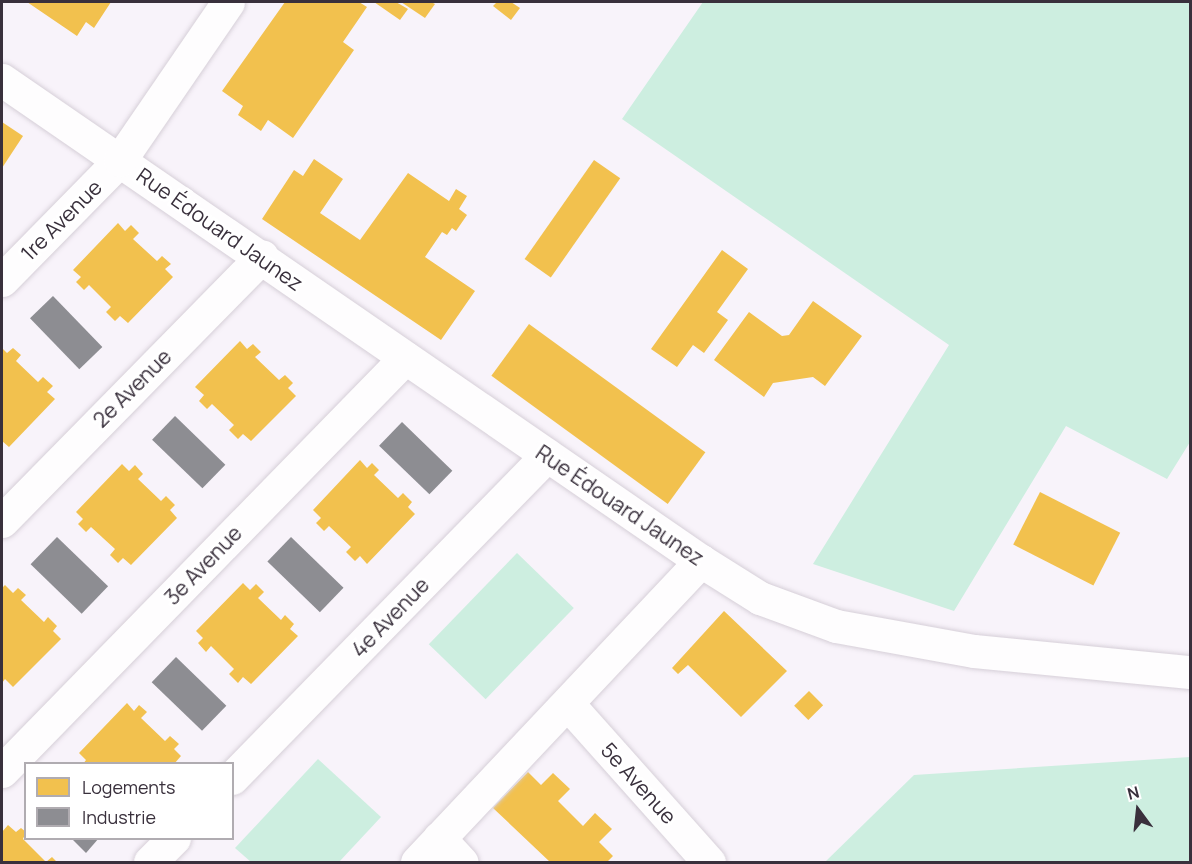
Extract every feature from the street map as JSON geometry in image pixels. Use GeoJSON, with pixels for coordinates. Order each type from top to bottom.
{"type":"FeatureCollection","features":[{"type":"Feature","properties":{"kind":"street","name":"1re Avenue"},"geometry":{"type":"LineString","coordinates":[[2,280],[120,160],[228,2]]}},
{"type":"Feature","properties":{"kind":"street","name":"Rue Édouard Jaunez"},"geometry":{"type":"LineString","coordinates":[[2,80],[262,256],[405,358],[701,561],[760,598],[836,626],[974,651],[1191,672]]}},
{"type":"Feature","properties":{"kind":"street","name":"2e Avenue"},"geometry":{"type":"LineString","coordinates":[[2,521],[262,256]]}},
{"type":"Feature","properties":{"kind":"street","name":"3e Avenue"},"geometry":{"type":"LineString","coordinates":[[2,771],[405,358]]}},
{"type":"Feature","properties":{"kind":"street","name":"4e Avenue"},"geometry":{"type":"LineString","coordinates":[[234,776],[547,455]]}},
{"type":"Feature","properties":{"kind":"street"},"geometry":{"type":"LineString","coordinates":[[417,862],[701,561]]}},
{"type":"Feature","properties":{"kind":"street","name":"5e Avenue"},"geometry":{"type":"LineString","coordinates":[[568,704],[709,862]]}},
{"type":"Feature","properties":{"kind":"street"},"geometry":{"type":"LineString","coordinates":[[439,838],[460,862]]}},
{"type":"Feature","properties":{"kind":"street"},"geometry":{"type":"LineString","coordinates":[[150,862],[172,840]]}},
{"type":"Feature","properties":{"kind":"green space"},"geometry":{"type":"Polygon","coordinates":[[[703,2],[1190,2],[1190,442],[1167,479],[1066,426],[954,611],[813,564],[949,345],[622,119],[703,2]]]}},
{"type":"Feature","properties":{"kind":"green space"},"geometry":{"type":"Polygon","coordinates":[[[517,553],[574,608],[486,699],[429,644],[517,553]]]}},
{"type":"Feature","properties":{"kind":"green space"},"geometry":{"type":"Polygon","coordinates":[[[1190,757],[1190,862],[825,862],[914,775],[1190,757]]]}},
{"type":"Feature","properties":{"kind":"green space"},"geometry":{"type":"Polygon","coordinates":[[[318,759],[381,817],[339,862],[251,862],[235,848],[318,759]]]}},
{"type":"Feature","properties":{"kind":"building: Logements"},"geometry":{"type":"Polygon","coordinates":[[[27,2],[111,2],[94,28],[86,22],[77,36],[27,2]]]}},
{"type":"Feature","properties":{"kind":"building: Logements"},"geometry":{"type":"Polygon","coordinates":[[[285,2],[359,2],[367,7],[343,42],[354,50],[293,138],[268,120],[261,131],[238,115],[243,106],[222,91],[285,2]]]}},
{"type":"Feature","properties":{"kind":"building: Logements"},"geometry":{"type":"Polygon","coordinates":[[[374,2],[396,2],[408,9],[400,20],[374,2]]]}},
{"type":"Feature","properties":{"kind":"building: Logements"},"geometry":{"type":"Polygon","coordinates":[[[401,2],[431,2],[435,4],[425,18],[401,2]]]}},
{"type":"Feature","properties":{"kind":"building: Logements"},"geometry":{"type":"Polygon","coordinates":[[[497,2],[511,2],[520,8],[511,20],[493,6],[497,2]]]}},
{"type":"Feature","properties":{"kind":"building: Logements"},"geometry":{"type":"Polygon","coordinates":[[[2,122],[23,136],[2,168],[2,122]]]}},
{"type":"Feature","properties":{"kind":"building: Logements"},"geometry":{"type":"Polygon","coordinates":[[[314,159],[343,179],[320,213],[360,240],[408,173],[449,201],[456,189],[467,196],[459,209],[467,215],[456,231],[452,228],[447,235],[442,232],[425,257],[475,291],[441,340],[262,219],[294,170],[303,176],[314,159]]]}},
{"type":"Feature","properties":{"kind":"building: Logements"},"geometry":{"type":"Polygon","coordinates":[[[594,160],[620,178],[551,277],[525,259],[594,160]]]}},
{"type":"Feature","properties":{"kind":"building: Logements"},"geometry":{"type":"Polygon","coordinates":[[[118,223],[125,231],[131,225],[139,233],[133,239],[157,261],[162,256],[171,264],[165,269],[173,277],[128,323],[120,316],[115,321],[106,312],[111,307],[89,285],[84,290],[76,282],[81,277],[73,270],[118,223]]]}},
{"type":"Feature","properties":{"kind":"building: Logements"},"geometry":{"type":"Polygon","coordinates":[[[722,250],[748,269],[717,312],[728,320],[704,353],[693,345],[677,367],[651,349],[722,250]]]}},
{"type":"Feature","properties":{"kind":"building: Logements"},"geometry":{"type":"Polygon","coordinates":[[[813,301],[862,336],[825,386],[813,377],[773,383],[764,397],[714,360],[749,312],[782,336],[789,335],[813,301]]]}},
{"type":"Feature","properties":{"kind":"building: Logements"},"geometry":{"type":"Polygon","coordinates":[[[529,324],[705,452],[668,504],[491,376],[529,324]]]}},
{"type":"Feature","properties":{"kind":"building: Logements"},"geometry":{"type":"Polygon","coordinates":[[[240,341],[247,349],[253,344],[261,352],[255,357],[279,380],[285,375],[293,383],[288,388],[296,396],[251,441],[243,434],[238,439],[229,430],[234,425],[212,404],[207,409],[199,401],[204,395],[195,387],[240,341]]]}},
{"type":"Feature","properties":{"kind":"building: Logements"},"geometry":{"type":"Polygon","coordinates":[[[2,348],[7,353],[13,348],[21,355],[16,361],[38,382],[43,377],[53,386],[47,392],[55,399],[9,447],[2,441],[2,348]]]}},
{"type":"Feature","properties":{"kind":"building: Logements"},"geometry":{"type":"Polygon","coordinates":[[[360,460],[367,468],[372,463],[379,470],[374,475],[398,498],[403,493],[412,502],[408,507],[415,514],[367,564],[360,556],[355,561],[346,552],[351,547],[329,526],[324,531],[316,523],[321,518],[313,510],[360,460]]]}},
{"type":"Feature","properties":{"kind":"building: Logements"},"geometry":{"type":"Polygon","coordinates":[[[122,464],[129,471],[135,465],[143,474],[138,479],[161,501],[166,496],[175,505],[170,510],[177,518],[131,565],[123,558],[118,563],[110,555],[115,549],[91,527],[86,532],[78,524],[83,519],[76,512],[122,464]]]}},
{"type":"Feature","properties":{"kind":"building: Logements"},"geometry":{"type":"Polygon","coordinates":[[[1040,492],[1120,533],[1093,585],[1013,545],[1040,492]]]}},
{"type":"Feature","properties":{"kind":"building: Logements"},"geometry":{"type":"Polygon","coordinates":[[[243,583],[250,590],[256,584],[264,592],[258,598],[281,620],[285,615],[294,624],[290,629],[298,636],[251,684],[243,677],[238,683],[229,674],[234,669],[211,646],[206,652],[198,643],[203,638],[196,631],[243,583]]]}},
{"type":"Feature","properties":{"kind":"building: Logements"},"geometry":{"type":"Polygon","coordinates":[[[5,585],[13,593],[18,588],[26,595],[21,600],[44,622],[48,617],[57,626],[53,631],[61,639],[13,687],[5,679],[2,683],[2,588],[5,585]]]}},
{"type":"Feature","properties":{"kind":"building: Logements"},"geometry":{"type":"Polygon","coordinates":[[[724,611],[787,671],[741,717],[688,665],[678,674],[672,668],[724,611]]]}},
{"type":"Feature","properties":{"kind":"building: Logements"},"geometry":{"type":"Polygon","coordinates":[[[809,691],[823,705],[808,720],[794,706],[809,691]]]}},
{"type":"Feature","properties":{"kind":"building: Logements"},"geometry":{"type":"Polygon","coordinates":[[[127,703],[134,711],[139,705],[147,712],[141,718],[165,741],[170,736],[179,744],[174,749],[181,756],[176,762],[84,762],[86,760],[79,753],[127,703]]]}},
{"type":"Feature","properties":{"kind":"building: Logements"},"geometry":{"type":"Polygon","coordinates":[[[528,772],[541,785],[553,773],[570,789],[558,801],[583,826],[595,813],[612,829],[599,842],[613,856],[607,862],[550,862],[493,808],[528,772]]]}},
{"type":"Feature","properties":{"kind":"building: Logements"},"geometry":{"type":"Polygon","coordinates":[[[8,825],[16,832],[21,828],[24,830],[23,839],[46,862],[2,862],[2,832],[8,825]]]}},
{"type":"Feature","properties":{"kind":"building: Logements"},"geometry":{"type":"Polygon","coordinates":[[[52,857],[57,862],[46,862],[52,857]]]}},
{"type":"Feature","properties":{"kind":"building: Industrie"},"geometry":{"type":"Polygon","coordinates":[[[53,296],[102,347],[79,369],[30,318],[53,296]]]}},
{"type":"Feature","properties":{"kind":"building: Industrie"},"geometry":{"type":"Polygon","coordinates":[[[175,416],[225,465],[202,488],[152,440],[175,416]]]}},
{"type":"Feature","properties":{"kind":"building: Industrie"},"geometry":{"type":"Polygon","coordinates":[[[402,422],[452,471],[429,494],[379,446],[402,422]]]}},
{"type":"Feature","properties":{"kind":"building: Industrie"},"geometry":{"type":"Polygon","coordinates":[[[57,537],[108,586],[82,614],[31,564],[57,537]]]}},
{"type":"Feature","properties":{"kind":"building: Industrie"},"geometry":{"type":"Polygon","coordinates":[[[291,537],[344,588],[320,612],[267,561],[291,537]]]}},
{"type":"Feature","properties":{"kind":"building: Industrie"},"geometry":{"type":"Polygon","coordinates":[[[176,657],[226,706],[202,731],[152,682],[176,657]]]}},
{"type":"Feature","properties":{"kind":"building: Industrie"},"geometry":{"type":"Polygon","coordinates":[[[73,840],[97,840],[86,853],[73,840]]]}}]}
